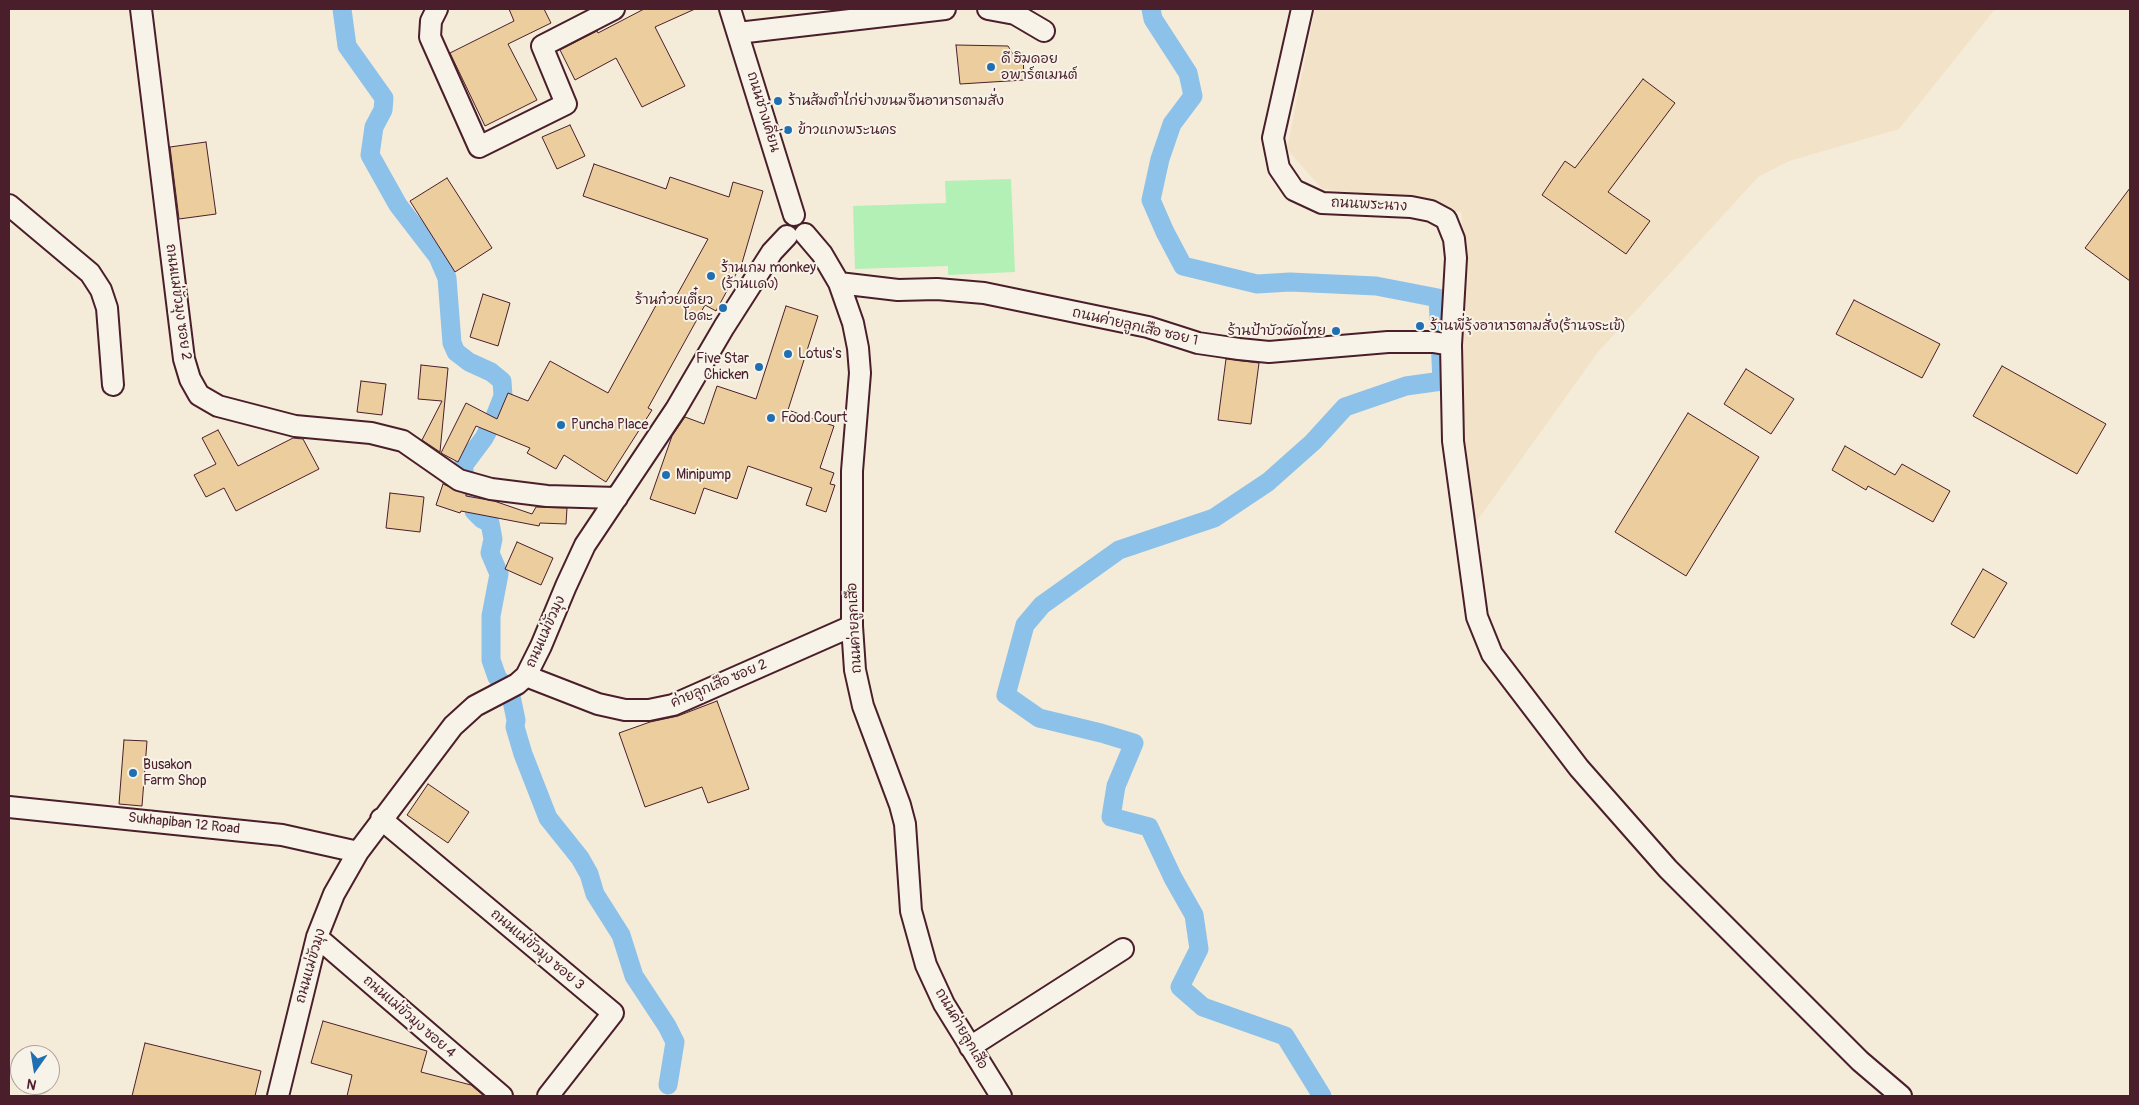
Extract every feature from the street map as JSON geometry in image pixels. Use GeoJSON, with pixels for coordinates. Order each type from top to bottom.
{"type":"FeatureCollection","features":[{"type":"Feature","properties":{"kind":"street","name":"ถนนแม่ขัวมุง ซอย 2"},"geometry":{"type":"LineString","coordinates":[[141,9],[184,359],[190,379],[199,395],[218,406],[295,426],[371,433],[403,442],[459,480],[491,489],[547,496],[617,498]]}},
{"type":"Feature","properties":{"kind":"street"},"geometry":{"type":"LineString","coordinates":[[437,9],[431,20],[430,37],[479,147],[566,104],[542,46],[614,9]]}},
{"type":"Feature","properties":{"kind":"street","name":"ถนนช่างเคี่ยน"},"geometry":{"type":"LineString","coordinates":[[730,9],[794,216],[784,222],[784,231],[796,235]]}},
{"type":"Feature","properties":{"kind":"street"},"geometry":{"type":"LineString","coordinates":[[738,33],[945,9]]}},
{"type":"Feature","properties":{"kind":"street"},"geometry":{"type":"LineString","coordinates":[[988,9],[1016,14],[1044,31]]}},
{"type":"Feature","properties":{"kind":"street","name":"ถนนพระนาง"},"geometry":{"type":"LineString","coordinates":[[1302,9],[1273,138],[1279,168],[1294,190],[1322,203],[1412,207],[1431,211],[1446,219],[1454,239],[1456,258],[1442,343]]}},
{"type":"Feature","properties":{"kind":"street"},"geometry":{"type":"LineString","coordinates":[[9,205],[90,273],[102,290],[107,308],[113,385]]}},
{"type":"Feature","properties":{"kind":"street","name":"ถนนแม่ขัวมุง"},"geometry":{"type":"LineString","coordinates":[[278,1096],[317,937],[334,894],[358,852],[452,726],[475,706],[517,684],[526,676],[585,545],[676,410],[724,327],[772,252],[796,235]]}},
{"type":"Feature","properties":{"kind":"street","name":"ถนนค่ายลูกเสือ"},"geometry":{"type":"LineString","coordinates":[[796,235],[822,254],[839,283],[853,323],[860,373],[852,471],[852,626],[855,670],[863,706],[900,805],[905,824],[911,911],[930,973],[944,1004],[1001,1096]]}},
{"type":"Feature","properties":{"kind":"street","name":"ถนนค่ายลูกเสือ ซอย 1"},"geometry":{"type":"LineString","coordinates":[[839,283],[898,290],[936,289],[984,293],[1148,327],[1198,343],[1269,352],[1388,342],[1442,343]]}},
{"type":"Feature","properties":{"kind":"street"},"geometry":{"type":"LineString","coordinates":[[1442,343],[1453,441],[1477,617],[1492,654],[1579,768],[1668,869],[1860,1061],[1901,1096]]}},
{"type":"Feature","properties":{"kind":"street","name":"ค่ายลูกเสือ ซอย 2"},"geometry":{"type":"LineString","coordinates":[[526,676],[598,704],[625,710],[649,710],[673,705],[852,626]]}},
{"type":"Feature","properties":{"kind":"street","name":"Sukhapiban 12 Road"},"geometry":{"type":"LineString","coordinates":[[9,807],[282,835],[358,852]]}},
{"type":"Feature","properties":{"kind":"street","name":"ถนนแม่ขัวมุง ซอย 3"},"geometry":{"type":"LineString","coordinates":[[381,819],[613,1013],[548,1096]]}},
{"type":"Feature","properties":{"kind":"street","name":"ถนนแม่ขัวมุง ซอย 4"},"geometry":{"type":"LineString","coordinates":[[317,937],[502,1096]]}},
{"type":"Feature","properties":{"kind":"street"},"geometry":{"type":"LineString","coordinates":[[970,1047],[1123,949]]}},
{"type":"Feature","properties":{"kind":"shaded area"},"geometry":{"type":"Polygon","coordinates":[[[1315,9],[1995,9],[1899,129],[1789,161],[1758,177],[1598,352],[1474,525],[1463,423],[1462,213],[1406,198],[1322,189],[1287,149],[1315,9]]]}},
{"type":"Feature","properties":{"kind":"green space"},"geometry":{"type":"Polygon","coordinates":[[[1011,179],[1015,272],[948,275],[948,266],[855,269],[853,206],[946,203],[945,181],[1011,179]]]}},
{"type":"Feature","properties":{"kind":"building"},"geometry":{"type":"Polygon","coordinates":[[[509,9],[544,9],[551,23],[508,44],[537,100],[485,126],[450,53],[514,21],[509,9]]]}},
{"type":"Feature","properties":{"kind":"building"},"geometry":{"type":"Polygon","coordinates":[[[644,9],[695,9],[655,27],[685,86],[642,107],[616,58],[575,80],[560,50],[644,9]]]}},
{"type":"Feature","properties":{"kind":"building","name":"ดี ฮิมดอย อพาร์ตเมนต์"},"geometry":{"type":"Polygon","coordinates":[[[956,45],[1008,46],[1013,54],[1023,53],[1024,80],[960,84],[956,45]]]}},
{"type":"Feature","properties":{"kind":"building"},"geometry":{"type":"Polygon","coordinates":[[[1643,79],[1675,103],[1608,192],[1650,221],[1626,254],[1542,195],[1565,161],[1575,168],[1643,79]]]}},
{"type":"Feature","properties":{"kind":"building"},"geometry":{"type":"Polygon","coordinates":[[[570,125],[585,156],[557,169],[542,137],[570,125]]]}},
{"type":"Feature","properties":{"kind":"building"},"geometry":{"type":"Polygon","coordinates":[[[206,142],[216,214],[179,219],[170,147],[206,142]]]}},
{"type":"Feature","properties":{"kind":"building"},"geometry":{"type":"Polygon","coordinates":[[[594,164],[666,189],[670,177],[729,197],[733,182],[763,191],[742,263],[716,311],[705,305],[648,408],[652,410],[606,482],[564,455],[556,469],[527,453],[530,448],[476,426],[458,462],[441,453],[466,403],[497,419],[508,393],[528,401],[550,361],[608,393],[660,298],[672,304],[708,239],[583,196],[594,164]]]}},
{"type":"Feature","properties":{"kind":"building"},"geometry":{"type":"Polygon","coordinates":[[[447,178],[492,248],[455,272],[410,201],[447,178]]]}},
{"type":"Feature","properties":{"kind":"building"},"geometry":{"type":"Polygon","coordinates":[[[2130,188],[2130,281],[2085,248],[2130,188]]]}},
{"type":"Feature","properties":{"kind":"building"},"geometry":{"type":"Polygon","coordinates":[[[483,294],[510,303],[498,346],[470,337],[483,294]]]}},
{"type":"Feature","properties":{"kind":"building"},"geometry":{"type":"Polygon","coordinates":[[[1854,300],[1940,344],[1922,378],[1836,334],[1854,300]]]}},
{"type":"Feature","properties":{"kind":"building"},"geometry":{"type":"Polygon","coordinates":[[[786,306],[818,316],[788,410],[834,426],[820,468],[834,473],[830,484],[835,485],[826,512],[806,505],[812,488],[748,466],[737,499],[704,488],[695,514],[650,499],[672,436],[685,417],[704,424],[717,386],[756,399],[786,306]]]}},
{"type":"Feature","properties":{"kind":"building"},"geometry":{"type":"Polygon","coordinates":[[[1226,359],[1259,363],[1251,424],[1218,420],[1226,359]]]}},
{"type":"Feature","properties":{"kind":"building"},"geometry":{"type":"Polygon","coordinates":[[[421,365],[448,368],[440,452],[422,440],[442,401],[418,399],[421,365]]]}},
{"type":"Feature","properties":{"kind":"building"},"geometry":{"type":"Polygon","coordinates":[[[2002,366],[2106,424],[2077,474],[1973,416],[2002,366]]]}},
{"type":"Feature","properties":{"kind":"building"},"geometry":{"type":"Polygon","coordinates":[[[1746,369],[1794,399],[1771,434],[1724,404],[1746,369]]]}},
{"type":"Feature","properties":{"kind":"building"},"geometry":{"type":"Polygon","coordinates":[[[361,381],[386,384],[382,415],[357,412],[361,381]]]}},
{"type":"Feature","properties":{"kind":"building"},"geometry":{"type":"Polygon","coordinates":[[[1688,413],[1759,457],[1686,576],[1615,532],[1688,413]]]}},
{"type":"Feature","properties":{"kind":"building"},"geometry":{"type":"Polygon","coordinates":[[[218,430],[238,466],[293,438],[303,439],[319,469],[236,511],[224,488],[206,497],[194,475],[216,464],[202,438],[218,430]]]}},
{"type":"Feature","properties":{"kind":"building"},"geometry":{"type":"Polygon","coordinates":[[[1845,446],[1895,475],[1902,464],[1950,491],[1933,522],[1868,486],[1866,490],[1832,470],[1845,446]]]}},
{"type":"Feature","properties":{"kind":"building"},"geometry":{"type":"Polygon","coordinates":[[[443,484],[466,494],[466,496],[494,501],[532,514],[536,507],[567,508],[566,524],[540,523],[539,526],[461,511],[460,513],[436,505],[443,484]]]}},
{"type":"Feature","properties":{"kind":"building"},"geometry":{"type":"Polygon","coordinates":[[[390,493],[424,497],[420,532],[386,528],[390,493]]]}},
{"type":"Feature","properties":{"kind":"building"},"geometry":{"type":"Polygon","coordinates":[[[517,542],[553,558],[541,585],[505,569],[517,542]]]}},
{"type":"Feature","properties":{"kind":"building"},"geometry":{"type":"Polygon","coordinates":[[[1983,569],[2007,583],[1974,638],[1951,624],[1983,569]]]}},
{"type":"Feature","properties":{"kind":"building"},"geometry":{"type":"Polygon","coordinates":[[[717,701],[749,789],[708,803],[702,787],[645,807],[619,733],[650,722],[678,716],[717,701]]]}},
{"type":"Feature","properties":{"kind":"building","name":"Busakon Farm Shop"},"geometry":{"type":"Polygon","coordinates":[[[124,740],[147,741],[142,806],[119,804],[124,740]]]}},
{"type":"Feature","properties":{"kind":"building"},"geometry":{"type":"Polygon","coordinates":[[[428,784],[469,812],[448,843],[407,815],[428,784]]]}},
{"type":"Feature","properties":{"kind":"building"},"geometry":{"type":"Polygon","coordinates":[[[323,1021],[427,1051],[421,1072],[471,1085],[484,1096],[347,1096],[352,1075],[311,1063],[323,1021]]]}},
{"type":"Feature","properties":{"kind":"building"},"geometry":{"type":"Polygon","coordinates":[[[145,1043],[261,1071],[255,1096],[132,1096],[145,1043]]]}},
{"type":"Feature","properties":{"kind":"waterway"},"geometry":{"type":"LineString","coordinates":[[342,9],[347,46],[384,98],[383,110],[374,127],[370,155],[398,205],[438,257],[447,278],[452,343],[456,352],[469,362],[491,372],[502,381],[503,396],[494,419],[484,438],[463,466],[466,481],[473,493],[474,511],[482,519],[490,523],[493,539],[490,553],[499,574],[491,616],[491,660],[497,677],[503,685]]}},
{"type":"Feature","properties":{"kind":"waterway"},"geometry":{"type":"LineString","coordinates":[[1151,9],[1153,19],[1188,73],[1193,96],[1172,124],[1160,159],[1151,200],[1183,266],[1257,284],[1290,282],[1376,286],[1438,298],[1442,381],[1406,386],[1345,407],[1313,442],[1268,482],[1214,518],[1119,550],[1042,605],[1025,625],[1006,695],[1039,718],[1134,743],[1116,786],[1111,817],[1149,827],[1173,878],[1194,915],[1199,949],[1180,987],[1203,1007],[1285,1036],[1322,1096]]}},
{"type":"Feature","properties":{"kind":"waterway"},"geometry":{"type":"LineString","coordinates":[[511,696],[516,720],[515,727],[523,754],[548,818],[580,858],[589,874],[595,894],[621,935],[634,976],[667,1026],[675,1042],[668,1085]]}},
{"type":"Feature","properties":{"kind":"place","name":"ดี ฮิมดอย อพาร์ตเมนต์"},"geometry":{"type":"Point","coordinates":[991,67]}},
{"type":"Feature","properties":{"kind":"place","name":"ร้านส้มตำไก่ย่างขนมจีนอาหารตามสั่ง"},"geometry":{"type":"Point","coordinates":[778,101]}},
{"type":"Feature","properties":{"kind":"place","name":"ข้าวแกงพระนคร"},"geometry":{"type":"Point","coordinates":[788,130]}},
{"type":"Feature","properties":{"kind":"place","name":"ร้านเกม monkey (ร้านแดง)"},"geometry":{"type":"Point","coordinates":[711,276]}},
{"type":"Feature","properties":{"kind":"place","name":"ร้านก๋วยเตี๋ยว โอดะ"},"geometry":{"type":"Point","coordinates":[723,308]}},
{"type":"Feature","properties":{"kind":"place","name":"ร้านพี่รุ้งอาหารตามสั่ง(ร้านจระเข้)"},"geometry":{"type":"Point","coordinates":[1420,326]}},
{"type":"Feature","properties":{"kind":"place","name":"ร้านป้าบัวผัดไทย"},"geometry":{"type":"Point","coordinates":[1336,331]}},
{"type":"Feature","properties":{"kind":"place","name":"Lotus's"},"geometry":{"type":"Point","coordinates":[788,354]}},
{"type":"Feature","properties":{"kind":"place","name":"Five Star Chicken"},"geometry":{"type":"Point","coordinates":[759,367]}},
{"type":"Feature","properties":{"kind":"place","name":"Food Court"},"geometry":{"type":"Point","coordinates":[771,418]}},
{"type":"Feature","properties":{"kind":"place","name":"Puncha Place"},"geometry":{"type":"Point","coordinates":[561,425]}},
{"type":"Feature","properties":{"kind":"place","name":"Minipump"},"geometry":{"type":"Point","coordinates":[666,475]}},
{"type":"Feature","properties":{"kind":"place","name":"Busakon Farm Shop"},"geometry":{"type":"Point","coordinates":[133,773]}}]}
